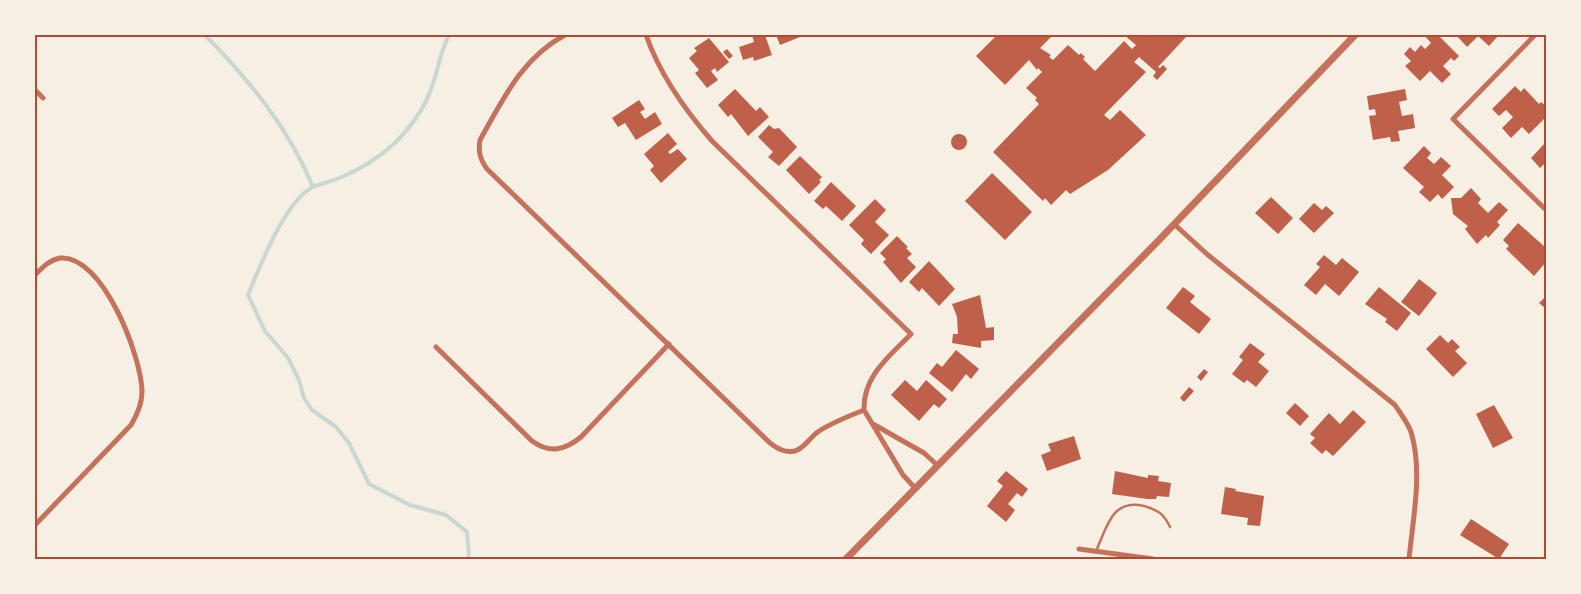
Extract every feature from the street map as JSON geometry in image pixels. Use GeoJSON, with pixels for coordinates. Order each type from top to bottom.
{"type":"FeatureCollection","features":[{"type":"Feature","properties":{"kind":"street"},"geometry":{"type":"LineString","coordinates":[[565,35],[544,47],[520,71],[480,140],[478,152],[487,169],[770,443],[779,449],[787,452],[800,449],[816,433],[831,424],[864,410]]}},
{"type":"Feature","properties":{"kind":"street"},"geometry":{"type":"LineString","coordinates":[[646,35],[670,86],[712,141],[911,334],[872,375],[864,397],[864,410],[903,475],[915,488]]}},
{"type":"Feature","properties":{"kind":"street"},"geometry":{"type":"LineString","coordinates":[[846,559],[1174,224],[1355,35]]}},
{"type":"Feature","properties":{"kind":"street"},"geometry":{"type":"LineString","coordinates":[[1535,35],[1453,119],[1546,210]]}},
{"type":"Feature","properties":{"kind":"street"},"geometry":{"type":"LineString","coordinates":[[35,90],[43,98]]}},
{"type":"Feature","properties":{"kind":"street"},"geometry":{"type":"LineString","coordinates":[[1174,224],[1196,246],[1395,405],[1410,430],[1415,451],[1416,485],[1409,559]]}},
{"type":"Feature","properties":{"kind":"street"},"geometry":{"type":"LineString","coordinates":[[35,275],[48,262],[59,258],[69,259],[85,269],[108,293],[124,322],[140,380],[141,401],[135,418],[127,430],[35,525]]}},
{"type":"Feature","properties":{"kind":"street"},"geometry":{"type":"LineString","coordinates":[[436,347],[532,441],[541,447],[558,450],[570,446],[581,437],[669,344]]}},
{"type":"Feature","properties":{"kind":"street"},"geometry":{"type":"LineString","coordinates":[[872,424],[924,453],[937,465]]}},
{"type":"Feature","properties":{"kind":"street"},"geometry":{"type":"LineString","coordinates":[[1079,550],[1153,559]]}},
{"type":"Feature","properties":{"kind":"lane"},"geometry":{"type":"LineString","coordinates":[[1095,552],[1114,513],[1123,506],[1132,503],[1159,511],[1170,527]]}},
{"type":"Feature","properties":{"kind":"building"},"geometry":{"type":"Polygon","coordinates":[[[752,35],[765,35],[772,55],[754,61],[753,57],[743,60],[739,47],[754,42],[752,35]]]}},
{"type":"Feature","properties":{"kind":"building"},"geometry":{"type":"Polygon","coordinates":[[[776,35],[805,35],[780,45],[776,35]]]}},
{"type":"Feature","properties":{"kind":"building"},"geometry":{"type":"Polygon","coordinates":[[[997,35],[1053,35],[1040,48],[1051,55],[1049,57],[1053,60],[1068,45],[1079,55],[1081,53],[1085,57],[1083,59],[1095,71],[1124,41],[1132,49],[1136,45],[1124,35],[1184,35],[1186,37],[1158,67],[1160,68],[1163,65],[1167,69],[1157,80],[1153,76],[1156,72],[1139,57],[1134,62],[1146,72],[1104,115],[1110,120],[1120,110],[1146,135],[1108,170],[1070,194],[1066,190],[1051,205],[1045,198],[1043,201],[993,152],[1039,104],[1035,100],[1037,98],[1026,88],[1042,72],[1038,68],[1037,70],[1029,60],[1005,85],[976,56],[997,35]]]}},
{"type":"Feature","properties":{"kind":"building"},"geometry":{"type":"Polygon","coordinates":[[[1424,35],[1438,35],[1459,56],[1454,61],[1451,58],[1443,66],[1451,74],[1442,83],[1430,71],[1420,81],[1405,66],[1411,61],[1404,54],[1410,47],[1415,52],[1421,45],[1425,49],[1431,43],[1424,35]]]}},
{"type":"Feature","properties":{"kind":"building"},"geometry":{"type":"Polygon","coordinates":[[[1456,35],[1498,36],[1489,46],[1478,36],[1467,47],[1456,35]]]}},
{"type":"Feature","properties":{"kind":"building"},"geometry":{"type":"Polygon","coordinates":[[[709,38],[729,62],[717,72],[715,68],[711,71],[718,80],[707,88],[695,73],[699,70],[689,58],[697,51],[694,48],[709,38]]]}},
{"type":"Feature","properties":{"kind":"building"},"geometry":{"type":"Polygon","coordinates":[[[727,49],[733,56],[729,59],[723,52],[727,49]]]}},
{"type":"Feature","properties":{"kind":"building"},"geometry":{"type":"Polygon","coordinates":[[[1515,86],[1521,92],[1524,88],[1539,104],[1541,102],[1546,106],[1546,117],[1529,134],[1522,127],[1511,138],[1502,128],[1513,117],[1506,110],[1499,116],[1492,109],[1515,86]]]}},
{"type":"Feature","properties":{"kind":"building"},"geometry":{"type":"Polygon","coordinates":[[[735,89],[756,111],[760,107],[769,117],[748,136],[731,114],[728,117],[718,105],[735,89]]]}},
{"type":"Feature","properties":{"kind":"building"},"geometry":{"type":"Polygon","coordinates":[[[1405,89],[1407,100],[1399,102],[1402,116],[1413,114],[1415,128],[1398,131],[1400,141],[1391,142],[1390,137],[1373,140],[1369,116],[1376,115],[1375,109],[1369,110],[1367,96],[1405,89]]]}},
{"type":"Feature","properties":{"kind":"building"},"geometry":{"type":"Polygon","coordinates":[[[639,100],[645,109],[640,112],[645,119],[655,112],[662,124],[636,140],[625,123],[618,127],[612,118],[639,100]]]}},
{"type":"Feature","properties":{"kind":"building"},"geometry":{"type":"Polygon","coordinates":[[[769,125],[774,129],[779,128],[797,147],[779,166],[768,157],[773,152],[758,137],[769,125]]]}},
{"type":"Feature","properties":{"kind":"building"},"geometry":{"type":"Polygon","coordinates":[[[668,133],[677,144],[668,152],[670,154],[678,149],[687,159],[661,183],[650,170],[654,166],[644,154],[668,133]]]}},
{"type":"Feature","properties":{"kind":"building"},"geometry":{"type":"Polygon","coordinates":[[[959,134],[967,142],[959,150],[951,142],[959,134]]]}},
{"type":"Feature","properties":{"kind":"building"},"geometry":{"type":"Polygon","coordinates":[[[1546,142],[1546,162],[1540,168],[1531,158],[1546,142]]]}},
{"type":"Feature","properties":{"kind":"building"},"geometry":{"type":"Polygon","coordinates":[[[1424,146],[1431,153],[1427,158],[1434,164],[1441,157],[1451,166],[1442,175],[1454,187],[1442,199],[1438,194],[1430,202],[1419,192],[1424,187],[1403,168],[1424,146]]]}},
{"type":"Feature","properties":{"kind":"building"},"geometry":{"type":"Polygon","coordinates":[[[800,156],[822,177],[819,180],[821,182],[809,194],[786,170],[800,156]]]}},
{"type":"Feature","properties":{"kind":"building"},"geometry":{"type":"Polygon","coordinates":[[[992,173],[1032,212],[1005,240],[965,201],[992,173]]]}},
{"type":"Feature","properties":{"kind":"building"},"geometry":{"type":"Polygon","coordinates":[[[831,182],[856,206],[842,221],[826,206],[823,209],[814,201],[831,182]]]}},
{"type":"Feature","properties":{"kind":"building"},"geometry":{"type":"Polygon","coordinates":[[[1471,188],[1481,199],[1478,203],[1488,213],[1499,202],[1508,210],[1497,222],[1500,225],[1488,238],[1486,235],[1477,244],[1465,229],[1468,226],[1453,214],[1451,198],[1461,198],[1471,188]]]}},
{"type":"Feature","properties":{"kind":"building"},"geometry":{"type":"Polygon","coordinates":[[[1271,197],[1293,218],[1278,234],[1255,213],[1271,197]]]}},
{"type":"Feature","properties":{"kind":"building"},"geometry":{"type":"Polygon","coordinates":[[[875,199],[886,210],[875,222],[889,235],[871,254],[861,244],[864,240],[849,225],[875,199]]]}},
{"type":"Feature","properties":{"kind":"building"},"geometry":{"type":"Polygon","coordinates":[[[1314,203],[1322,210],[1326,206],[1334,213],[1314,233],[1299,219],[1314,203]]]}},
{"type":"Feature","properties":{"kind":"building"},"geometry":{"type":"Polygon","coordinates":[[[1518,223],[1546,248],[1546,262],[1534,276],[1506,249],[1509,246],[1503,240],[1518,223]]]}},
{"type":"Feature","properties":{"kind":"building"},"geometry":{"type":"Polygon","coordinates":[[[897,236],[908,247],[906,248],[912,254],[907,258],[916,267],[901,283],[883,262],[886,259],[880,253],[897,236]]]}},
{"type":"Feature","properties":{"kind":"building"},"geometry":{"type":"Polygon","coordinates":[[[1324,255],[1336,265],[1342,258],[1359,272],[1339,296],[1325,284],[1316,295],[1304,285],[1320,267],[1316,264],[1324,255]]]}},
{"type":"Feature","properties":{"kind":"building"},"geometry":{"type":"Polygon","coordinates":[[[929,261],[955,289],[939,306],[922,288],[919,292],[909,282],[929,261]]]}},
{"type":"Feature","properties":{"kind":"building"},"geometry":{"type":"Polygon","coordinates":[[[1419,279],[1437,293],[1419,316],[1401,302],[1419,279]]]}},
{"type":"Feature","properties":{"kind":"building"},"geometry":{"type":"Polygon","coordinates":[[[1183,287],[1195,296],[1190,302],[1211,319],[1199,334],[1166,308],[1183,287]]]}},
{"type":"Feature","properties":{"kind":"building"},"geometry":{"type":"Polygon","coordinates":[[[1379,287],[1411,313],[1397,331],[1385,322],[1387,319],[1365,304],[1379,287]]]}},
{"type":"Feature","properties":{"kind":"building"},"geometry":{"type":"Polygon","coordinates":[[[980,295],[986,328],[994,327],[994,340],[981,341],[981,348],[952,343],[953,334],[958,334],[957,317],[952,304],[980,295]]]}},
{"type":"Feature","properties":{"kind":"building"},"geometry":{"type":"Polygon","coordinates":[[[1546,296],[1546,309],[1539,303],[1546,296]]]}},
{"type":"Feature","properties":{"kind":"building"},"geometry":{"type":"Polygon","coordinates":[[[1440,335],[1448,343],[1452,339],[1460,347],[1455,351],[1467,363],[1453,377],[1426,349],[1440,335]]]}},
{"type":"Feature","properties":{"kind":"building"},"geometry":{"type":"Polygon","coordinates":[[[1250,343],[1265,354],[1258,362],[1269,371],[1256,387],[1247,380],[1244,383],[1232,374],[1243,360],[1239,357],[1250,343]]]}},
{"type":"Feature","properties":{"kind":"building"},"geometry":{"type":"Polygon","coordinates":[[[956,350],[979,369],[971,379],[966,374],[952,392],[929,373],[937,363],[942,367],[956,350]]]}},
{"type":"Feature","properties":{"kind":"building"},"geometry":{"type":"Polygon","coordinates":[[[1204,369],[1208,372],[1201,381],[1197,377],[1204,369]]]}},
{"type":"Feature","properties":{"kind":"building"},"geometry":{"type":"Polygon","coordinates":[[[905,380],[917,391],[926,380],[947,399],[939,408],[934,404],[919,421],[891,395],[905,380]]]}},
{"type":"Feature","properties":{"kind":"building"},"geometry":{"type":"Polygon","coordinates":[[[1189,387],[1194,391],[1184,402],[1180,398],[1189,387]]]}},
{"type":"Feature","properties":{"kind":"building"},"geometry":{"type":"Polygon","coordinates":[[[1295,403],[1309,416],[1300,426],[1286,413],[1295,403]]]}},
{"type":"Feature","properties":{"kind":"building"},"geometry":{"type":"Polygon","coordinates":[[[1494,405],[1513,438],[1493,448],[1476,414],[1494,405]]]}},
{"type":"Feature","properties":{"kind":"building"},"geometry":{"type":"Polygon","coordinates":[[[1353,410],[1366,422],[1333,456],[1326,450],[1322,454],[1310,443],[1315,438],[1310,434],[1329,413],[1340,424],[1353,410]]]}},
{"type":"Feature","properties":{"kind":"building"},"geometry":{"type":"Polygon","coordinates":[[[1074,436],[1081,459],[1047,471],[1041,455],[1051,451],[1048,444],[1074,436]]]}},
{"type":"Feature","properties":{"kind":"building"},"geometry":{"type":"Polygon","coordinates":[[[1006,471],[1028,489],[1022,497],[1017,493],[1008,504],[1015,510],[1006,522],[987,506],[1003,486],[997,481],[1006,471]]]}},
{"type":"Feature","properties":{"kind":"building"},"geometry":{"type":"Polygon","coordinates":[[[1115,471],[1148,478],[1148,475],[1159,476],[1158,481],[1171,483],[1169,497],[1157,496],[1156,499],[1147,499],[1112,494],[1115,471]]]}},
{"type":"Feature","properties":{"kind":"building"},"geometry":{"type":"Polygon","coordinates":[[[1225,487],[1236,489],[1235,491],[1264,496],[1260,526],[1247,525],[1248,518],[1221,514],[1225,487]]]}},
{"type":"Feature","properties":{"kind":"building"},"geometry":{"type":"Polygon","coordinates":[[[1471,519],[1509,544],[1499,559],[1460,535],[1471,519]]]}},
{"type":"Feature","properties":{"kind":"waterway"},"geometry":{"type":"LineString","coordinates":[[205,35],[237,69],[280,125],[303,165],[313,187]]}},
{"type":"Feature","properties":{"kind":"waterway"},"geometry":{"type":"LineString","coordinates":[[449,35],[433,85],[420,112],[411,125],[396,142],[371,162],[342,177],[313,187],[303,194],[274,235],[248,295],[265,331],[288,358],[299,380],[304,398],[312,410],[336,427],[349,443],[369,484],[410,505],[446,515],[467,532],[469,556],[467,559]]}}]}
